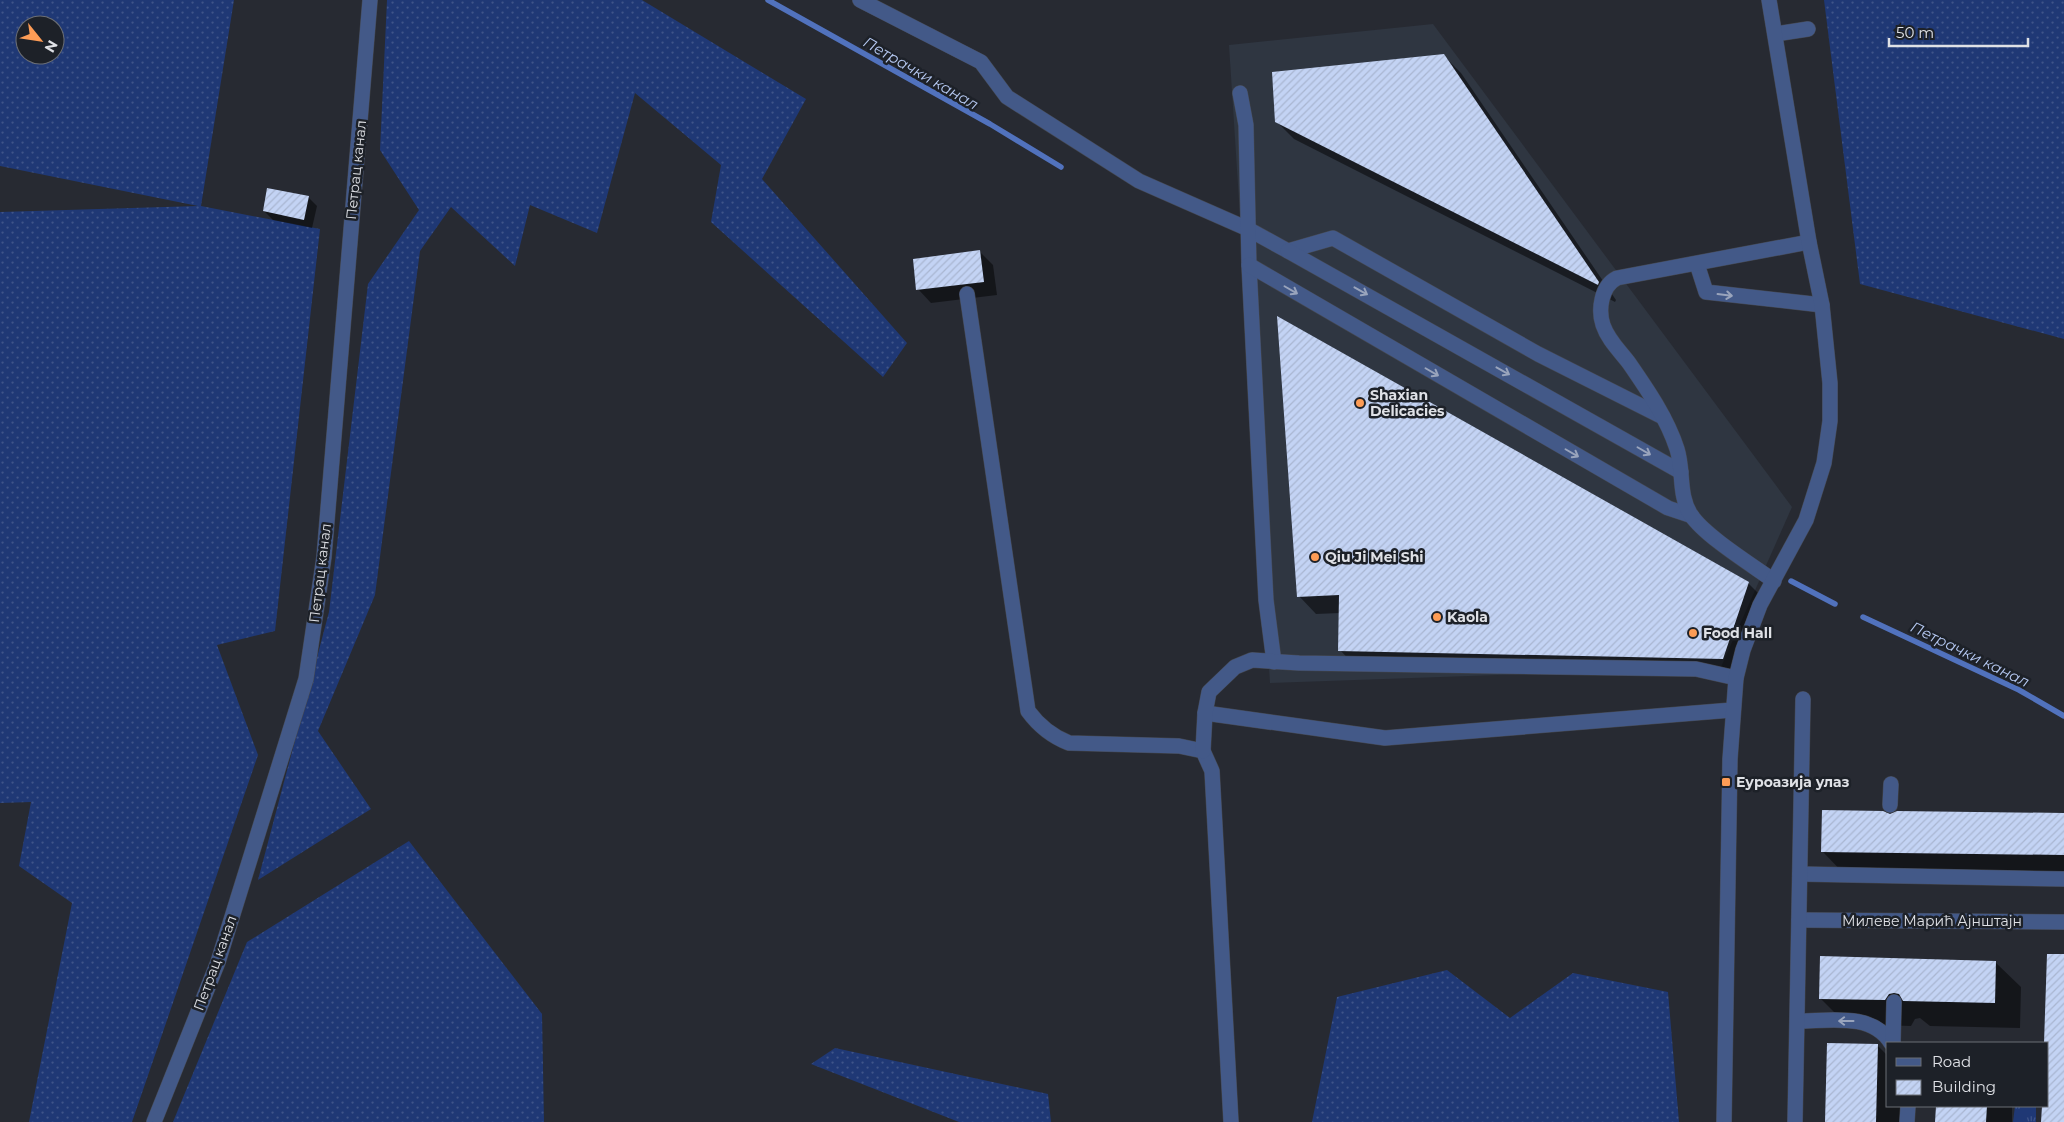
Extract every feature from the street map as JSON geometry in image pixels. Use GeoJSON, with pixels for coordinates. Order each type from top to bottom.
{"type":"FeatureCollection","features":[{"type":"Feature","properties":{"kind":"street","name":"Петрац канал"},"geometry":{"type":"LineString","coordinates":[[154,1122],[218,962],[306,679],[324,557],[370,0]]}},
{"type":"Feature","properties":{"kind":"street"},"geometry":{"type":"LineString","coordinates":[[860,0],[981,62],[1007,97],[1139,181],[1248,229],[1681,472]]}},
{"type":"Feature","properties":{"kind":"street"},"geometry":{"type":"LineString","coordinates":[[1724,1122],[1730,768],[1732,710],[1736,678],[1760,605],[1806,520],[1824,463],[1830,421],[1830,383],[1822,305],[1809,242],[1769,0]]}},
{"type":"Feature","properties":{"kind":"street"},"geometry":{"type":"LineString","coordinates":[[1775,34],[1808,28]]}},
{"type":"Feature","properties":{"kind":"street"},"geometry":{"type":"LineString","coordinates":[[1240,93],[1246,125],[1249,265],[1266,600],[1274,662]]}},
{"type":"Feature","properties":{"kind":"street"},"geometry":{"type":"LineString","coordinates":[[1288,251],[1333,238],[1538,354],[1664,417]]}},
{"type":"Feature","properties":{"kind":"street"},"geometry":{"type":"LineString","coordinates":[[1774,581],[1703,529],[1692,516],[1685,504],[1677,450],[1664,417],[1608,336],[1601,313],[1602,297],[1611,281],[1616,278],[1809,242]]}},
{"type":"Feature","properties":{"kind":"street"},"geometry":{"type":"LineString","coordinates":[[1697,264],[1706,292],[1822,305]]}},
{"type":"Feature","properties":{"kind":"street"},"geometry":{"type":"LineString","coordinates":[[1249,265],[1668,508],[1692,516]]}},
{"type":"Feature","properties":{"kind":"street"},"geometry":{"type":"LineString","coordinates":[[967,294],[1028,712],[1038,724],[1056,738],[1069,743],[1179,746],[1203,751]]}},
{"type":"Feature","properties":{"kind":"street"},"geometry":{"type":"LineString","coordinates":[[1231,1122],[1212,771],[1203,751],[1205,714],[1209,692],[1235,667],[1252,660],[1274,662],[1696,670],[1736,678]]}},
{"type":"Feature","properties":{"kind":"street"},"geometry":{"type":"LineString","coordinates":[[1795,1122],[1803,699]]}},
{"type":"Feature","properties":{"kind":"street"},"geometry":{"type":"LineString","coordinates":[[1205,714],[1385,738],[1732,710]]}},
{"type":"Feature","properties":{"kind":"street"},"geometry":{"type":"LineString","coordinates":[[1890,784],[1890,805]]}},
{"type":"Feature","properties":{"kind":"street"},"geometry":{"type":"LineString","coordinates":[[1800,874],[2064,879]]}},
{"type":"Feature","properties":{"kind":"street","name":"Милеве Марић Ајнштајн"},"geometry":{"type":"LineString","coordinates":[[1799,920],[2064,922]]}},
{"type":"Feature","properties":{"kind":"street"},"geometry":{"type":"LineString","coordinates":[[1891,1042],[1894,1002]]}},
{"type":"Feature","properties":{"kind":"street"},"geometry":{"type":"LineString","coordinates":[[1798,1020],[1863,1021],[1876,1028],[1891,1042]]}},
{"type":"Feature","properties":{"kind":"street"},"geometry":{"type":"LineString","coordinates":[[1907,1122],[1908,1107]]}},
{"type":"Feature","properties":{"kind":"shaded area"},"geometry":{"type":"Polygon","coordinates":[[[1433,24],[1792,507],[1721,667],[1270,683],[1229,45],[1433,24]]]}},
{"type":"Feature","properties":{"kind":"green space"},"geometry":{"type":"Polygon","coordinates":[[[0,0],[234,0],[201,206],[320,229],[275,631],[217,645],[258,755],[132,1122],[29,1122],[72,903],[19,866],[31,802],[0,803],[0,212],[198,206],[0,166],[0,0]]]}},
{"type":"Feature","properties":{"kind":"green space"},"geometry":{"type":"Polygon","coordinates":[[[387,0],[642,0],[806,99],[762,179],[907,343],[883,377],[711,222],[721,165],[635,93],[597,233],[530,205],[515,266],[451,207],[420,251],[375,595],[318,731],[371,809],[258,880],[329,612],[368,284],[419,210],[380,150],[387,0]]]}},
{"type":"Feature","properties":{"kind":"green space"},"geometry":{"type":"Polygon","coordinates":[[[1824,0],[2064,0],[2064,339],[1860,284],[1824,0]]]}},
{"type":"Feature","properties":{"kind":"green space"},"geometry":{"type":"Polygon","coordinates":[[[409,841],[542,1014],[544,1122],[173,1122],[247,942],[409,841]]]}},
{"type":"Feature","properties":{"kind":"green space"},"geometry":{"type":"Polygon","coordinates":[[[1447,970],[1510,1018],[1573,973],[1668,992],[1679,1122],[1312,1122],[1337,997],[1447,970]]]}},
{"type":"Feature","properties":{"kind":"green space"},"geometry":{"type":"Polygon","coordinates":[[[835,1048],[1048,1094],[1051,1122],[959,1122],[811,1064],[835,1048]]]}},
{"type":"Feature","properties":{"kind":"green space"},"geometry":{"type":"Polygon","coordinates":[[[2015,1107],[2036,1107],[2036,1122],[2013,1122],[2015,1107]]]}},
{"type":"Feature","properties":{"kind":"building"},"geometry":{"type":"Polygon","coordinates":[[[1444,54],[1599,282],[1598,285],[1275,122],[1272,72],[1444,54]]]}},
{"type":"Feature","properties":{"kind":"building"},"geometry":{"type":"Polygon","coordinates":[[[267,188],[309,196],[304,220],[263,211],[267,188]]]}},
{"type":"Feature","properties":{"kind":"building"},"geometry":{"type":"Polygon","coordinates":[[[980,250],[984,282],[916,290],[913,259],[980,250]]]}},
{"type":"Feature","properties":{"kind":"building"},"geometry":{"type":"Polygon","coordinates":[[[1277,316],[1749,582],[1723,659],[1338,651],[1339,595],[1297,597],[1277,316]]]}},
{"type":"Feature","properties":{"kind":"building"},"geometry":{"type":"Polygon","coordinates":[[[1822,810],[1883,811],[1890,814],[1897,811],[2064,813],[2064,855],[1821,852],[1822,810]]]}},
{"type":"Feature","properties":{"kind":"building"},"geometry":{"type":"Polygon","coordinates":[[[2047,954],[2064,954],[2064,1122],[2041,1122],[2042,1107],[2049,1107],[2049,1042],[2044,1042],[2047,954]]]}},
{"type":"Feature","properties":{"kind":"building"},"geometry":{"type":"Polygon","coordinates":[[[1820,956],[1996,961],[1995,1003],[1903,1001],[1899,994],[1894,993],[1889,994],[1885,1000],[1819,999],[1820,956]]]}},
{"type":"Feature","properties":{"kind":"building"},"geometry":{"type":"Polygon","coordinates":[[[1827,1043],[1878,1044],[1876,1122],[1825,1122],[1827,1043]]]}},
{"type":"Feature","properties":{"kind":"building"},"geometry":{"type":"Polygon","coordinates":[[[1936,1107],[1987,1107],[1986,1122],[1935,1122],[1936,1107]]]}},
{"type":"Feature","properties":{"kind":"waterway","name":"Петрачки канал"},"geometry":{"type":"LineString","coordinates":[[768,0],[990,124],[1061,167]]}},
{"type":"Feature","properties":{"kind":"waterway","name":"Петрачки канал"},"geometry":{"type":"LineString","coordinates":[[1791,581],[1835,604]]}},
{"type":"Feature","properties":{"kind":"waterway","name":"Петрачки канал"},"geometry":{"type":"LineString","coordinates":[[1863,617],[2019,690],[2064,716]]}},
{"type":"Feature","properties":{"kind":"place","name":"Shaxian Delicacies"},"geometry":{"type":"Point","coordinates":[1360,403]}},
{"type":"Feature","properties":{"kind":"place","name":"Qiu Ji Mei Shi"},"geometry":{"type":"Point","coordinates":[1315,557]}},
{"type":"Feature","properties":{"kind":"place","name":"Kaola"},"geometry":{"type":"Point","coordinates":[1437,617]}},
{"type":"Feature","properties":{"kind":"place","name":"Food Hall"},"geometry":{"type":"Point","coordinates":[1693,633]}},
{"type":"Feature","properties":{"kind":"place","name":"Еуроазија улаз"},"geometry":{"type":"Point","coordinates":[1726,782]}}]}
